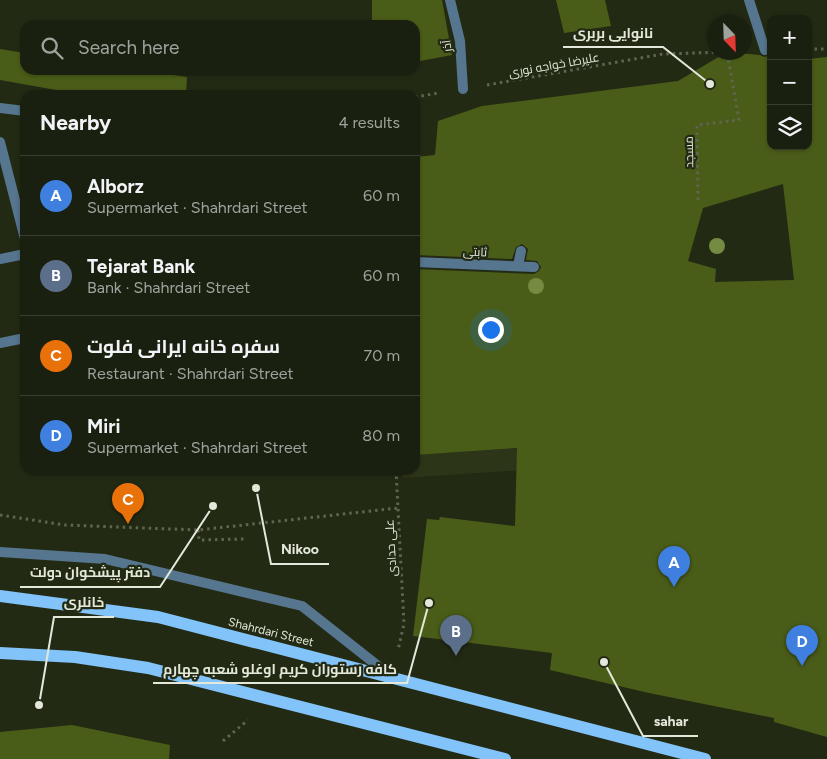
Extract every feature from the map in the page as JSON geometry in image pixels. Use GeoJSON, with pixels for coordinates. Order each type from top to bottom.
{"type":"FeatureCollection","features":[{"type":"Feature","properties":{"kind":"main road","name":"Shahrdari Street"},"geometry":{"type":"LineString","coordinates":[[0,596],[158,617],[705,759]]}},
{"type":"Feature","properties":{"kind":"main road"},"geometry":{"type":"LineString","coordinates":[[0,653],[75,657],[148,668],[505,759]]}},
{"type":"Feature","properties":{"kind":"street","name":"آذر"},"geometry":{"type":"LineString","coordinates":[[450,0],[460,41],[463,89]]}},
{"type":"Feature","properties":{"kind":"street"},"geometry":{"type":"LineString","coordinates":[[749,0],[765,50]]}},
{"type":"Feature","properties":{"kind":"street"},"geometry":{"type":"LineString","coordinates":[[0,108],[20,111]]}},
{"type":"Feature","properties":{"kind":"street"},"geometry":{"type":"LineString","coordinates":[[0,142],[20,220]]}},
{"type":"Feature","properties":{"kind":"street"},"geometry":{"type":"LineString","coordinates":[[518,266],[521,251]]}},
{"type":"Feature","properties":{"kind":"street"},"geometry":{"type":"LineString","coordinates":[[0,259],[20,255]]}},
{"type":"Feature","properties":{"kind":"street","name":"ثابتی"},"geometry":{"type":"LineString","coordinates":[[420,262],[534,267]]}},
{"type":"Feature","properties":{"kind":"street"},"geometry":{"type":"LineString","coordinates":[[0,343],[20,339]]}},
{"type":"Feature","properties":{"kind":"street"},"geometry":{"type":"LineString","coordinates":[[0,552],[105,559],[302,606],[392,678]]}},
{"type":"Feature","properties":{"kind":"path"},"geometry":{"type":"LineString","coordinates":[[812,49],[827,49]]}},
{"type":"Feature","properties":{"kind":"path","name":"علیرضا خواجه نوری"},"geometry":{"type":"LineString","coordinates":[[420,96],[663,54],[707,53]]}},
{"type":"Feature","properties":{"kind":"path","name":"مسجد"},"geometry":{"type":"LineString","coordinates":[[698,200],[697,125],[739,120],[728,60]]}},
{"type":"Feature","properties":{"kind":"path","name":"علی حدادی"},"geometry":{"type":"LineString","coordinates":[[396,475],[404,624]]}},
{"type":"Feature","properties":{"kind":"path"},"geometry":{"type":"LineString","coordinates":[[0,515],[65,524],[198,530],[398,508]]}},
{"type":"Feature","properties":{"kind":"path"},"geometry":{"type":"LineString","coordinates":[[198,530],[199,540],[244,539]]}},
{"type":"Feature","properties":{"kind":"shaded area"},"geometry":{"type":"Polygon","coordinates":[[[523,448],[566,467],[403,478],[402,475],[420,475],[420,455],[523,448]]]}},
{"type":"Feature","properties":{"kind":"building"},"geometry":{"type":"Polygon","coordinates":[[[372,0],[442,0],[452,55],[420,61],[420,20],[372,20],[372,0]]]}},
{"type":"Feature","properties":{"kind":"building"},"geometry":{"type":"Polygon","coordinates":[[[556,0],[605,0],[611,26],[564,33],[556,0]]]}},
{"type":"Feature","properties":{"kind":"building"},"geometry":{"type":"Polygon","coordinates":[[[0,49],[20,52],[20,75],[173,75],[187,77],[186,90],[56,90],[0,80],[0,49]]]}},
{"type":"Feature","properties":{"kind":"building"},"geometry":{"type":"Polygon","coordinates":[[[752,54],[767,56],[767,150],[812,150],[812,59],[827,57],[827,737],[774,722],[774,718],[649,693],[550,670],[552,653],[413,636],[427,519],[439,520],[440,517],[515,526],[517,448],[420,455],[420,269],[534,274],[541,267],[537,261],[526,260],[528,249],[522,244],[516,247],[512,259],[420,255],[420,156],[435,155],[438,121],[482,106],[678,81],[713,60],[752,60],[752,54]],[[783,184],[703,208],[688,261],[716,269],[715,282],[794,280],[783,184]]]}},
{"type":"Feature","properties":{"kind":"building"},"geometry":{"type":"Polygon","coordinates":[[[72,725],[170,745],[169,759],[0,759],[0,732],[72,725]]]}},
{"type":"Feature","properties":{"kind":"place","name":"نانوایی بربری"},"geometry":{"type":"Point","coordinates":[710,84]}},
{"type":"Feature","properties":{"kind":"place","name":"Nikoo"},"geometry":{"type":"Point","coordinates":[256,488]}},
{"type":"Feature","properties":{"kind":"place","name":"دفتر پیشخوان دولت"},"geometry":{"type":"Point","coordinates":[213,506]}},
{"type":"Feature","properties":{"kind":"place","name":"سفره خانه ایرانی فلوت"},"geometry":{"type":"Point","coordinates":[128,524]}},
{"type":"Feature","properties":{"kind":"place","name":"Alborz"},"geometry":{"type":"Point","coordinates":[674,587]}},
{"type":"Feature","properties":{"kind":"place","name":"کافه رستوران کریم اوغلو شعبه چهارم"},"geometry":{"type":"Point","coordinates":[429,603]}},
{"type":"Feature","properties":{"kind":"place","name":"Tejarat Bank"},"geometry":{"type":"Point","coordinates":[456,656]}},
{"type":"Feature","properties":{"kind":"place","name":"sahar"},"geometry":{"type":"Point","coordinates":[604,662]}},
{"type":"Feature","properties":{"kind":"place","name":"Miri"},"geometry":{"type":"Point","coordinates":[802,666]}},
{"type":"Feature","properties":{"kind":"place","name":"خانلری"},"geometry":{"type":"Point","coordinates":[39,705]}}]}
